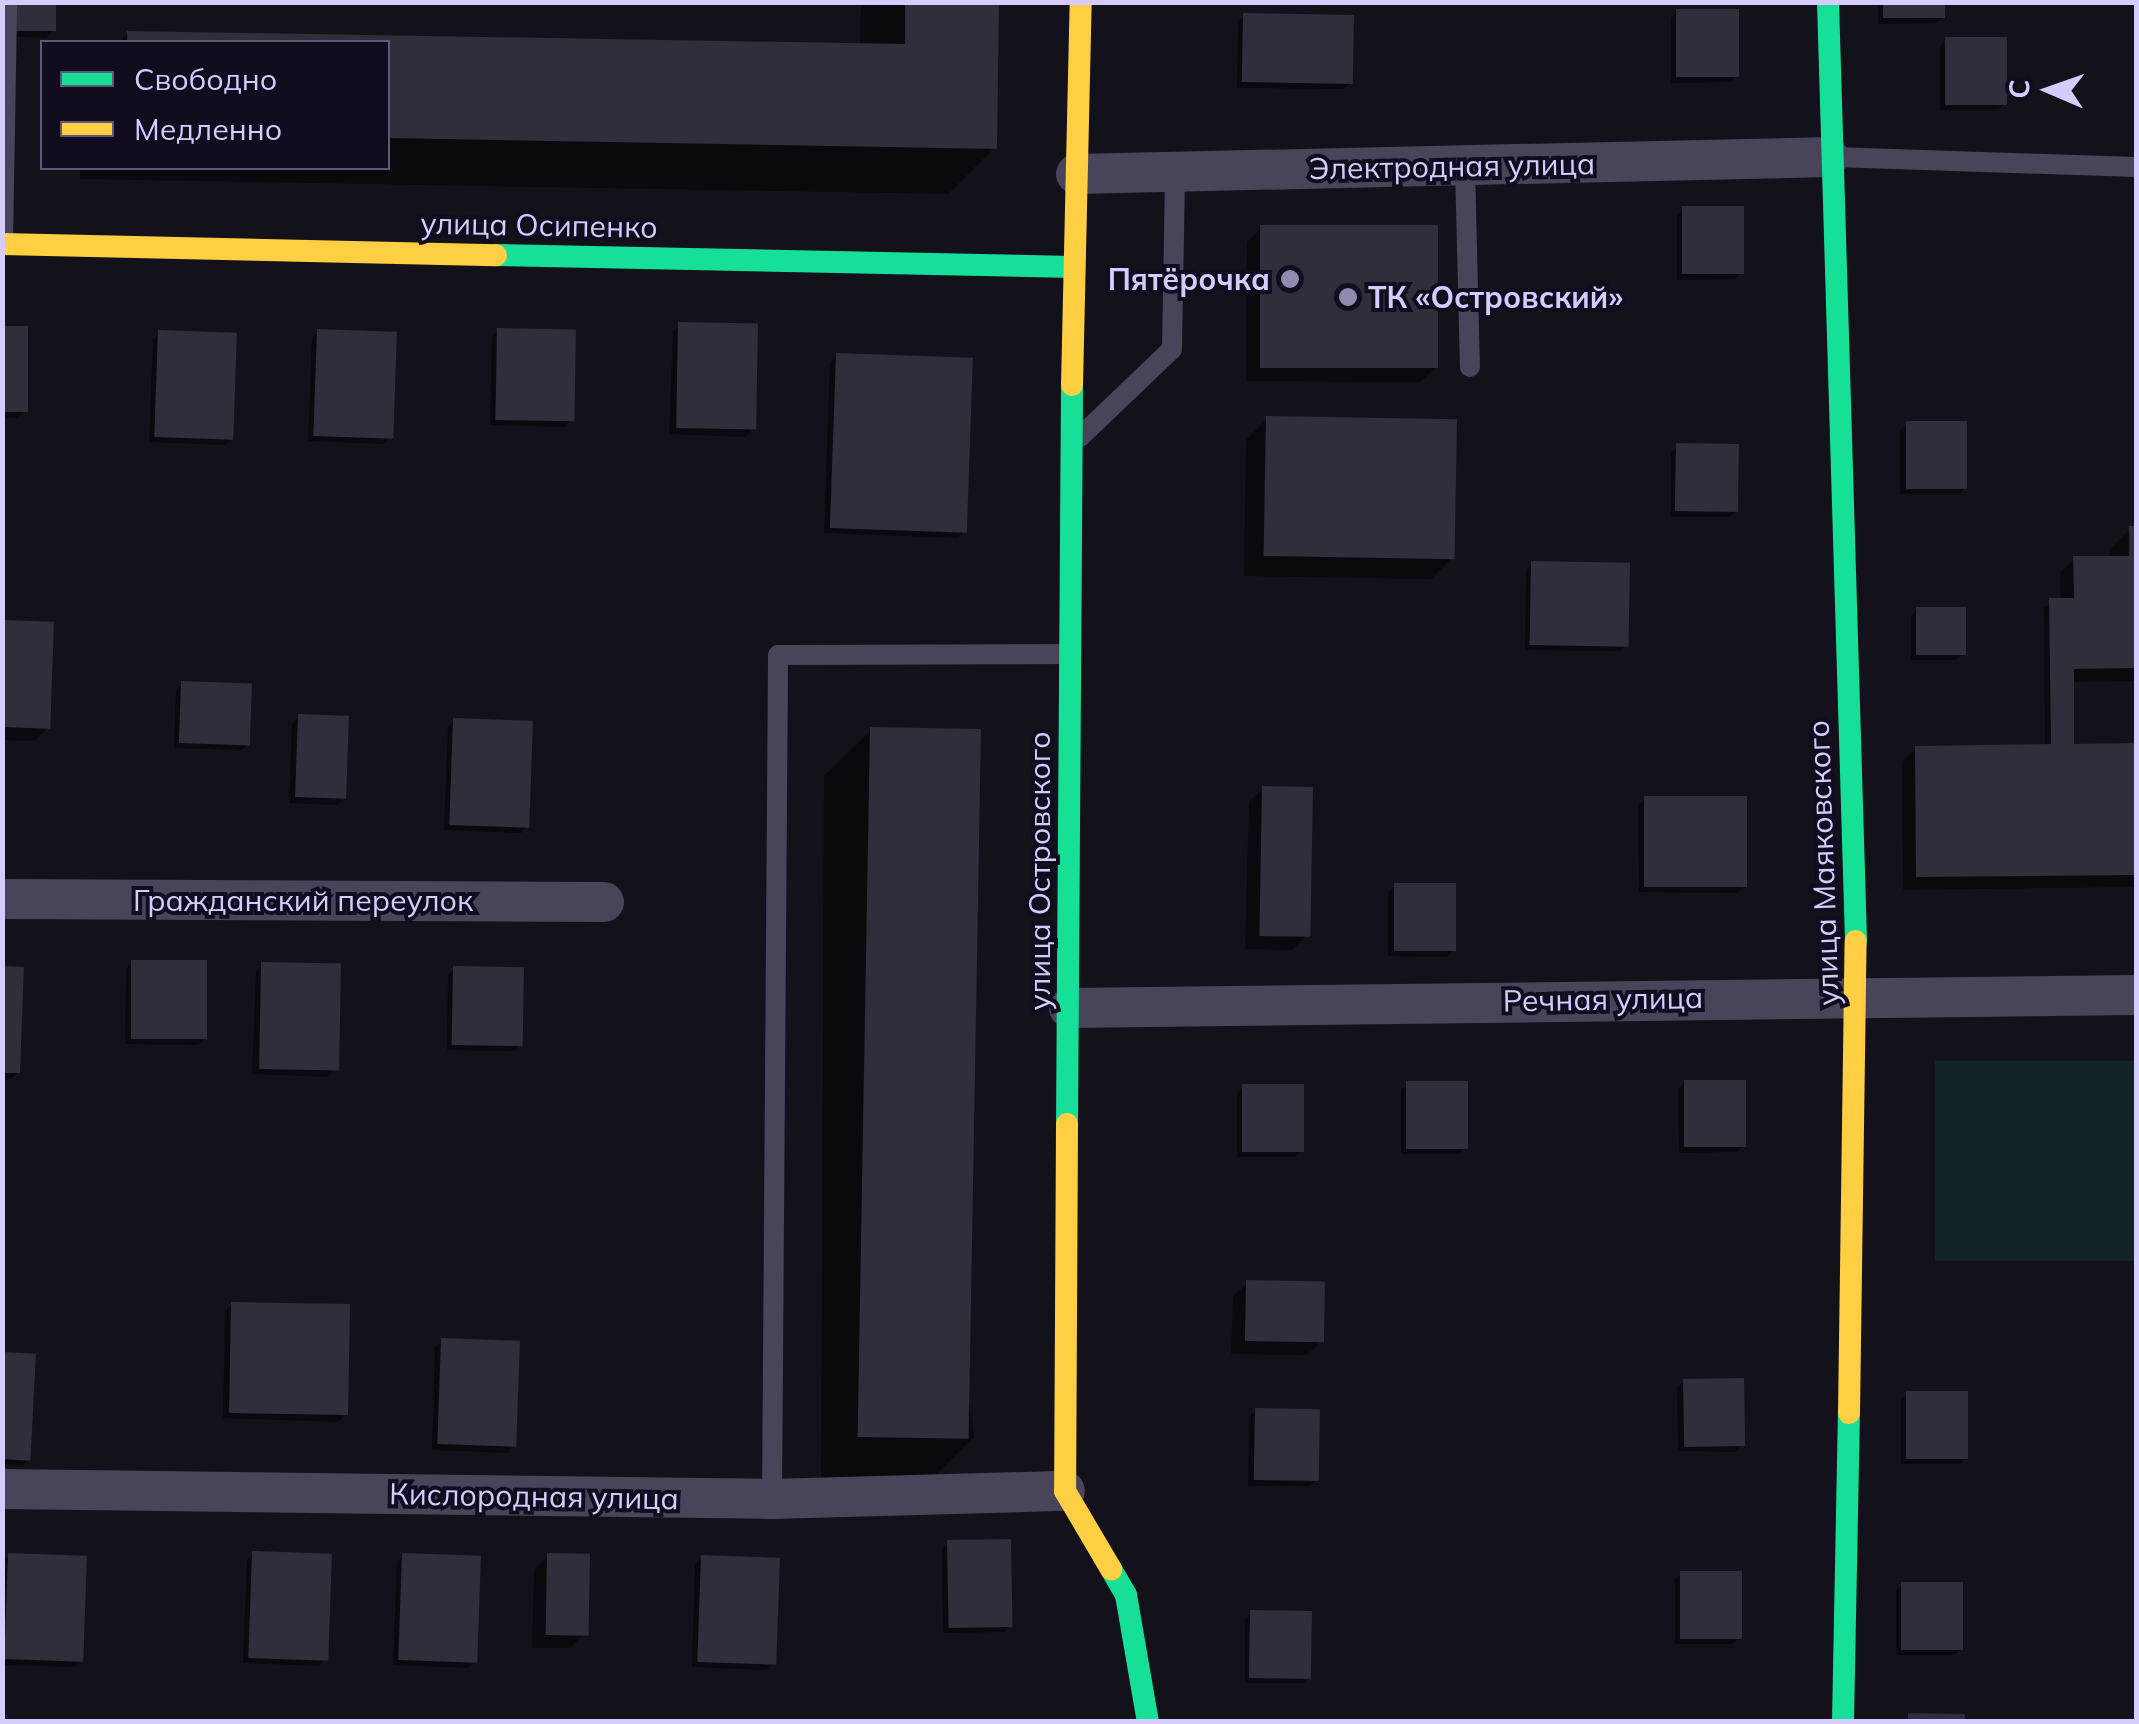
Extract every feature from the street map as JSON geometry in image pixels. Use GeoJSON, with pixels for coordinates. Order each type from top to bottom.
{"type":"FeatureCollection","features":[{"type":"Feature","properties":{"kind":"street","name":"улица Островского"},"geometry":{"type":"LineString","coordinates":[[1065,1490],[1071,445],[1081,2]]}},
{"type":"Feature","properties":{"kind":"street","name":"улица Маяковского"},"geometry":{"type":"LineString","coordinates":[[1828,2],[1828,157],[1858,995],[1844,1722]]}},
{"type":"Feature","properties":{"kind":"street","name":"Электродная улица"},"geometry":{"type":"LineString","coordinates":[[1076,174],[1828,157]]}},
{"type":"Feature","properties":{"kind":"street","name":"улица Осипенко"},"geometry":{"type":"LineString","coordinates":[[3,244],[1074,267]]}},
{"type":"Feature","properties":{"kind":"street","name":"Гражданский переулок"},"geometry":{"type":"LineString","coordinates":[[2,899],[604,902]]}},
{"type":"Feature","properties":{"kind":"street","name":"Речная улица"},"geometry":{"type":"LineString","coordinates":[[1069,1008],[1858,995],[2136,995]]}},
{"type":"Feature","properties":{"kind":"street","name":"Кислородная улица"},"geometry":{"type":"LineString","coordinates":[[2,1490],[772,1499],[1065,1490]]}},
{"type":"Feature","properties":{"kind":"street"},"geometry":{"type":"LineString","coordinates":[[1065,1490],[1126,1595],[1148,1722]]}},
{"type":"Feature","properties":{"kind":"lane"},"geometry":{"type":"LineString","coordinates":[[3,244],[7,2]]}},
{"type":"Feature","properties":{"kind":"lane"},"geometry":{"type":"LineString","coordinates":[[1828,157],[2136,167]]}},
{"type":"Feature","properties":{"kind":"lane"},"geometry":{"type":"LineString","coordinates":[[1464,166],[1470,367]]}},
{"type":"Feature","properties":{"kind":"lane"},"geometry":{"type":"LineString","coordinates":[[1071,445],[1172,349],[1175,172]]}},
{"type":"Feature","properties":{"kind":"lane"},"geometry":{"type":"LineString","coordinates":[[772,1499],[778,654],[1070,654]]}},
{"type":"Feature","properties":{"kind":"green space"},"geometry":{"type":"Polygon","coordinates":[[[1935,1061],[2136,1061],[2136,1261],[1935,1261],[1935,1061]]]}},
{"type":"Feature","properties":{"kind":"building"},"geometry":{"type":"Polygon","coordinates":[[[15,2],[56,2],[56,31],[15,31],[15,2]]]}},
{"type":"Feature","properties":{"kind":"building"},"geometry":{"type":"Polygon","coordinates":[[[905,2],[999,2],[997,149],[390,138],[390,40],[127,40],[127,31],[905,44],[905,2]]]}},
{"type":"Feature","properties":{"kind":"building"},"geometry":{"type":"Polygon","coordinates":[[[1883,2],[1945,2],[1945,18],[1883,18],[1883,2]]]}},
{"type":"Feature","properties":{"kind":"building"},"geometry":{"type":"Polygon","coordinates":[[[1676,9],[1739,9],[1739,77],[1676,77],[1676,9]]]}},
{"type":"Feature","properties":{"kind":"building"},"geometry":{"type":"Polygon","coordinates":[[[1243,13],[1354,15],[1353,84],[1242,82],[1243,13]]]}},
{"type":"Feature","properties":{"kind":"building"},"geometry":{"type":"Polygon","coordinates":[[[1945,37],[2007,37],[2007,105],[1945,105],[1945,37]]]}},
{"type":"Feature","properties":{"kind":"building"},"geometry":{"type":"Polygon","coordinates":[[[1682,206],[1744,206],[1744,274],[1682,274],[1682,206]]]}},
{"type":"Feature","properties":{"kind":"building","name":"ТК «Островский»"},"geometry":{"type":"Polygon","coordinates":[[[1260,225],[1438,225],[1438,368],[1260,368],[1260,225]]]}},
{"type":"Feature","properties":{"kind":"building"},"geometry":{"type":"Polygon","coordinates":[[[678,322],[758,323],[756,429],[676,428],[678,322]]]}},
{"type":"Feature","properties":{"kind":"building"},"geometry":{"type":"Polygon","coordinates":[[[2,326],[28,326],[28,412],[2,412],[2,326]]]}},
{"type":"Feature","properties":{"kind":"building"},"geometry":{"type":"Polygon","coordinates":[[[497,328],[576,329],[574,421],[495,420],[497,328]]]}},
{"type":"Feature","properties":{"kind":"building"},"geometry":{"type":"Polygon","coordinates":[[[317,329],[397,332],[393,439],[313,436],[317,329]]]}},
{"type":"Feature","properties":{"kind":"building"},"geometry":{"type":"Polygon","coordinates":[[[158,330],[237,333],[233,440],[154,437],[158,330]]]}},
{"type":"Feature","properties":{"kind":"building"},"geometry":{"type":"Polygon","coordinates":[[[836,353],[973,358],[967,533],[830,528],[836,353]]]}},
{"type":"Feature","properties":{"kind":"building"},"geometry":{"type":"Polygon","coordinates":[[[1266,416],[1457,419],[1455,559],[1264,556],[1266,416]]]}},
{"type":"Feature","properties":{"kind":"building"},"geometry":{"type":"Polygon","coordinates":[[[1906,421],[1967,421],[1967,489],[1906,489],[1906,421]]]}},
{"type":"Feature","properties":{"kind":"building"},"geometry":{"type":"Polygon","coordinates":[[[1676,443],[1739,444],[1738,512],[1675,511],[1676,443]]]}},
{"type":"Feature","properties":{"kind":"building"},"geometry":{"type":"Polygon","coordinates":[[[2129,526],[2136,526],[2136,668],[2074,669],[2074,744],[2136,743],[2136,875],[1916,877],[1915,746],[2051,744],[2049,598],[2074,598],[2073,556],[2129,556],[2129,526]]]}},
{"type":"Feature","properties":{"kind":"building"},"geometry":{"type":"Polygon","coordinates":[[[1531,561],[1630,563],[1629,647],[1530,645],[1531,561]]]}},
{"type":"Feature","properties":{"kind":"building"},"geometry":{"type":"Polygon","coordinates":[[[1916,607],[1966,607],[1966,655],[1916,655],[1916,607]]]}},
{"type":"Feature","properties":{"kind":"building"},"geometry":{"type":"Polygon","coordinates":[[[2,620],[54,622],[50,729],[2,727],[2,620]]]}},
{"type":"Feature","properties":{"kind":"building"},"geometry":{"type":"Polygon","coordinates":[[[181,681],[252,683],[250,745],[179,743],[181,681]]]}},
{"type":"Feature","properties":{"kind":"building"},"geometry":{"type":"Polygon","coordinates":[[[298,714],[349,716],[346,799],[295,797],[298,714]]]}},
{"type":"Feature","properties":{"kind":"building"},"geometry":{"type":"Polygon","coordinates":[[[453,718],[533,721],[529,828],[449,825],[453,718]]]}},
{"type":"Feature","properties":{"kind":"building"},"geometry":{"type":"Polygon","coordinates":[[[870,727],[981,729],[969,1439],[858,1437],[870,727]]]}},
{"type":"Feature","properties":{"kind":"building"},"geometry":{"type":"Polygon","coordinates":[[[1262,786],[1313,787],[1310,937],[1259,936],[1262,786]]]}},
{"type":"Feature","properties":{"kind":"building"},"geometry":{"type":"Polygon","coordinates":[[[1644,796],[1747,796],[1747,887],[1644,887],[1644,796]]]}},
{"type":"Feature","properties":{"kind":"building"},"geometry":{"type":"Polygon","coordinates":[[[1394,883],[1456,883],[1456,951],[1394,951],[1394,883]]]}},
{"type":"Feature","properties":{"kind":"building"},"geometry":{"type":"Polygon","coordinates":[[[131,960],[207,960],[207,1039],[131,1039],[131,960]]]}},
{"type":"Feature","properties":{"kind":"building"},"geometry":{"type":"Polygon","coordinates":[[[261,962],[341,963],[339,1070],[259,1069],[261,962]]]}},
{"type":"Feature","properties":{"kind":"building"},"geometry":{"type":"Polygon","coordinates":[[[2,966],[24,967],[20,1073],[2,1073],[2,966]]]}},
{"type":"Feature","properties":{"kind":"building"},"geometry":{"type":"Polygon","coordinates":[[[453,966],[524,967],[523,1046],[452,1045],[453,966]]]}},
{"type":"Feature","properties":{"kind":"building"},"geometry":{"type":"Polygon","coordinates":[[[1684,1080],[1746,1080],[1746,1147],[1684,1147],[1684,1080]]]}},
{"type":"Feature","properties":{"kind":"building"},"geometry":{"type":"Polygon","coordinates":[[[1406,1081],[1468,1081],[1468,1149],[1406,1149],[1406,1081]]]}},
{"type":"Feature","properties":{"kind":"building"},"geometry":{"type":"Polygon","coordinates":[[[1242,1084],[1304,1084],[1304,1152],[1242,1152],[1242,1084]]]}},
{"type":"Feature","properties":{"kind":"building"},"geometry":{"type":"Polygon","coordinates":[[[1246,1280],[1325,1281],[1324,1342],[1245,1341],[1246,1280]]]}},
{"type":"Feature","properties":{"kind":"building"},"geometry":{"type":"Polygon","coordinates":[[[231,1302],[350,1304],[348,1415],[229,1413],[231,1302]]]}},
{"type":"Feature","properties":{"kind":"building"},"geometry":{"type":"Polygon","coordinates":[[[441,1338],[520,1341],[516,1447],[437,1444],[441,1338]]]}},
{"type":"Feature","properties":{"kind":"building"},"geometry":{"type":"Polygon","coordinates":[[[2,1352],[36,1354],[30,1461],[2,1459],[2,1352]]]}},
{"type":"Feature","properties":{"kind":"building"},"geometry":{"type":"Polygon","coordinates":[[[1744,1378],[1745,1446],[1684,1447],[1683,1379],[1744,1378]]]}},
{"type":"Feature","properties":{"kind":"building"},"geometry":{"type":"Polygon","coordinates":[[[1906,1391],[1968,1391],[1968,1459],[1906,1459],[1906,1391]]]}},
{"type":"Feature","properties":{"kind":"building"},"geometry":{"type":"Polygon","coordinates":[[[1255,1408],[1320,1409],[1319,1481],[1254,1480],[1255,1408]]]}},
{"type":"Feature","properties":{"kind":"building"},"geometry":{"type":"Polygon","coordinates":[[[1011,1539],[1013,1627],[949,1628],[947,1540],[1011,1539]]]}},
{"type":"Feature","properties":{"kind":"building"},"geometry":{"type":"Polygon","coordinates":[[[252,1551],[332,1554],[328,1661],[248,1658],[252,1551]]]}},
{"type":"Feature","properties":{"kind":"building"},"geometry":{"type":"Polygon","coordinates":[[[8,1553],[87,1556],[83,1662],[4,1659],[8,1553]]]}},
{"type":"Feature","properties":{"kind":"building"},"geometry":{"type":"Polygon","coordinates":[[[402,1553],[481,1556],[477,1663],[398,1660],[402,1553]]]}},
{"type":"Feature","properties":{"kind":"building"},"geometry":{"type":"Polygon","coordinates":[[[547,1553],[590,1554],[589,1636],[546,1635],[547,1553]]]}},
{"type":"Feature","properties":{"kind":"building"},"geometry":{"type":"Polygon","coordinates":[[[701,1555],[780,1558],[776,1665],[697,1662],[701,1555]]]}},
{"type":"Feature","properties":{"kind":"building"},"geometry":{"type":"Polygon","coordinates":[[[1680,1571],[1742,1571],[1742,1639],[1680,1639],[1680,1571]]]}},
{"type":"Feature","properties":{"kind":"building"},"geometry":{"type":"Polygon","coordinates":[[[1901,1582],[1963,1582],[1963,1650],[1901,1650],[1901,1582]]]}},
{"type":"Feature","properties":{"kind":"building"},"geometry":{"type":"Polygon","coordinates":[[[1250,1610],[1312,1611],[1311,1679],[1249,1678],[1250,1610]]]}},
{"type":"Feature","properties":{"kind":"building"},"geometry":{"type":"Polygon","coordinates":[[[1908,1713],[1965,1714],[1965,1722],[1908,1722],[1908,1713]]]}},
{"type":"Feature","properties":{"kind":"traffic: fast"},"geometry":{"type":"LineString","coordinates":[[1828,2],[1856,941]]}},
{"type":"Feature","properties":{"kind":"traffic: fast"},"geometry":{"type":"LineString","coordinates":[[496,255],[1074,267]]}},
{"type":"Feature","properties":{"kind":"traffic: fast"},"geometry":{"type":"LineString","coordinates":[[1067,1124],[1072,385]]}},
{"type":"Feature","properties":{"kind":"traffic: fast"},"geometry":{"type":"LineString","coordinates":[[1843,1722],[1849,1413]]}},
{"type":"Feature","properties":{"kind":"traffic: fast"},"geometry":{"type":"LineString","coordinates":[[1111,1569],[1126,1595],[1148,1722]]}},
{"type":"Feature","properties":{"kind":"traffic: slow"},"geometry":{"type":"LineString","coordinates":[[1072,385],[1081,2]]}},
{"type":"Feature","properties":{"kind":"traffic: slow"},"geometry":{"type":"LineString","coordinates":[[2,244],[496,255]]}},
{"type":"Feature","properties":{"kind":"traffic: slow"},"geometry":{"type":"LineString","coordinates":[[1849,1413],[1856,941]]}},
{"type":"Feature","properties":{"kind":"traffic: slow"},"geometry":{"type":"LineString","coordinates":[[1067,1124],[1065,1491],[1111,1569]]}},
{"type":"Feature","properties":{"kind":"place","name":"Пятёрочка"},"geometry":{"type":"Point","coordinates":[1290,279]}},
{"type":"Feature","properties":{"kind":"place","name":"ТК «Островский»"},"geometry":{"type":"Point","coordinates":[1348,297]}}]}
